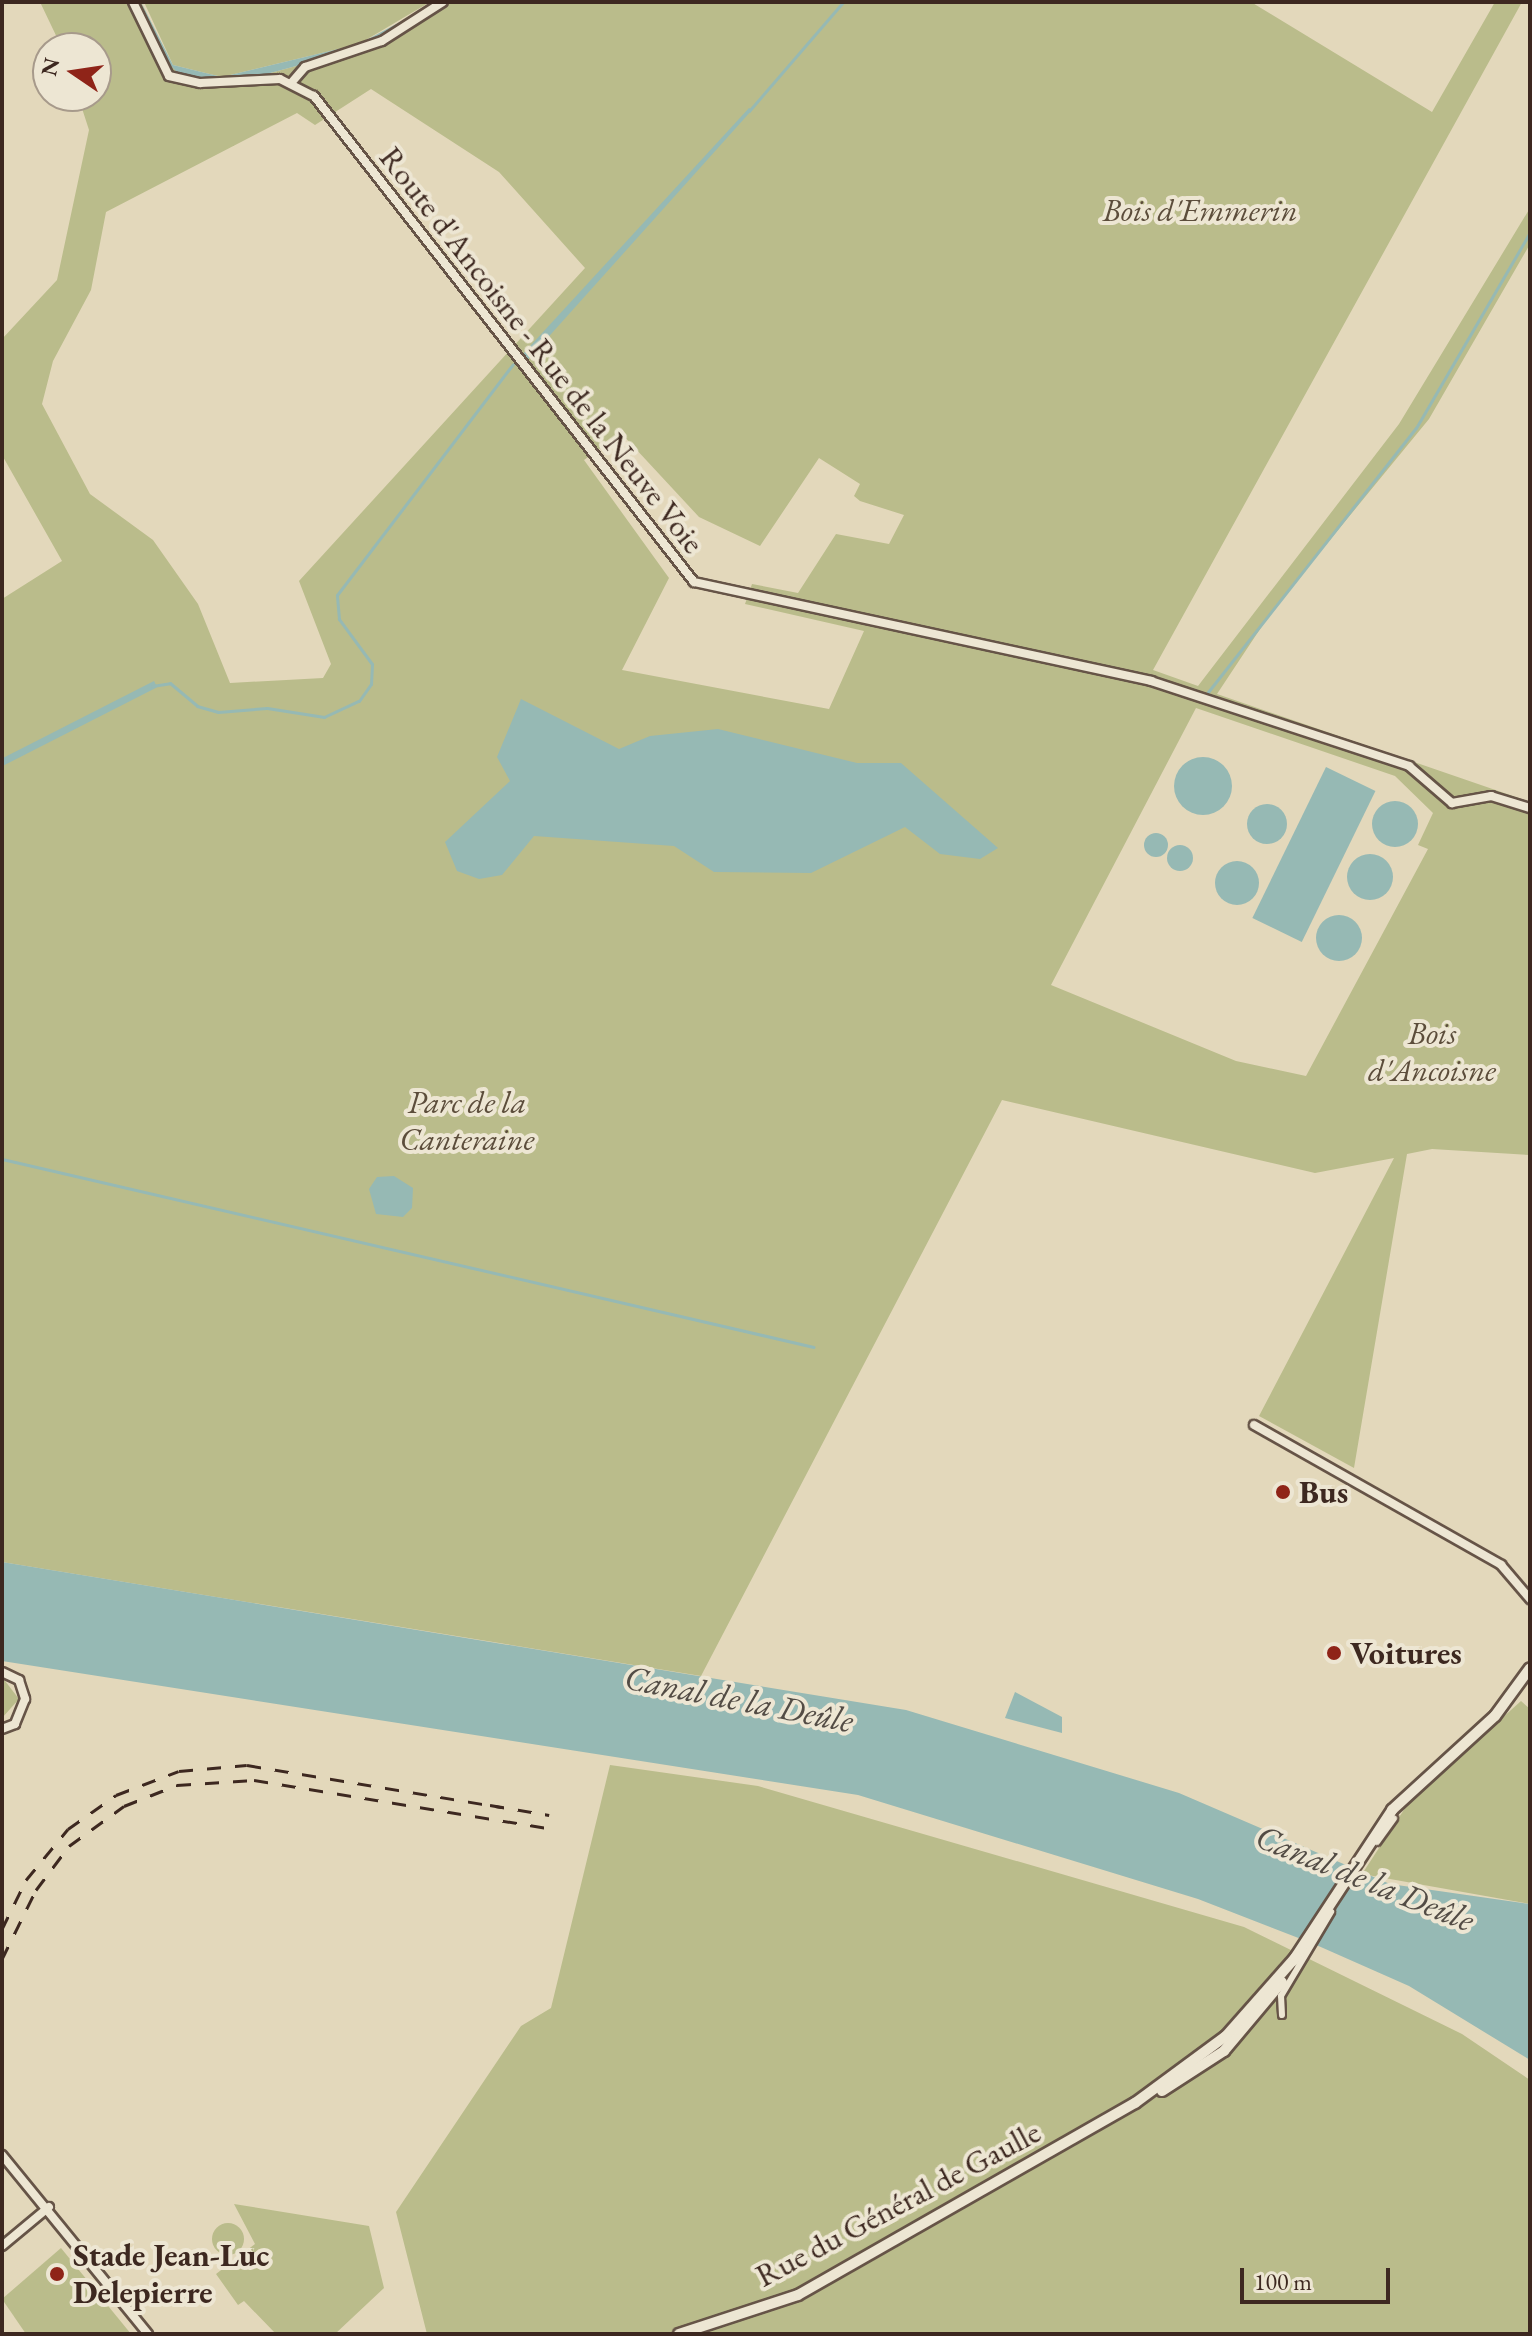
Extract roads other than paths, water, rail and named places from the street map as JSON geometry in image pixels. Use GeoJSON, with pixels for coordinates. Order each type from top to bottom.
{"type":"FeatureCollection","features":[{"type":"Feature","properties":{"kind":"street"},"geometry":{"type":"LineString","coordinates":[[133,2],[169,76],[200,83],[292,82],[301,69],[382,41],[443,2]]}},
{"type":"Feature","properties":{"kind":"street","name":"Route d'Ancoisne - Rue de la Neuve Voie"},"geometry":{"type":"LineString","coordinates":[[292,82],[320,104],[694,582],[1140,678],[1409,766],[1452,803],[1491,796],[1530,808]]}},
{"type":"Feature","properties":{"kind":"street"},"geometry":{"type":"LineString","coordinates":[[1254,1425],[1501,1565],[1530,1599]]}},
{"type":"Feature","properties":{"kind":"street"},"geometry":{"type":"LineString","coordinates":[[1516,1693],[1530,1668]]}},
{"type":"Feature","properties":{"kind":"street"},"geometry":{"type":"LineString","coordinates":[[2,1672],[19,1680],[25,1699],[15,1724],[2,1729]]}},
{"type":"Feature","properties":{"kind":"street"},"geometry":{"type":"LineString","coordinates":[[1516,1693],[1530,1685]]}},
{"type":"Feature","properties":{"kind":"street","name":"Rue du Général de Gaulle"},"geometry":{"type":"LineString","coordinates":[[679,2334],[798,2295],[1135,2103],[1182,2081],[1232,2043],[1269,2003],[1370,1845],[1417,1782],[1516,1693]]}},
{"type":"Feature","properties":{"kind":"street"},"geometry":{"type":"LineString","coordinates":[[1370,1845],[1394,1819]]}},
{"type":"Feature","properties":{"kind":"street"},"geometry":{"type":"LineString","coordinates":[[1282,2015],[1281,1996],[1298,1958]]}},
{"type":"Feature","properties":{"kind":"street"},"geometry":{"type":"LineString","coordinates":[[2,2155],[49,2207],[148,2334]]}},
{"type":"Feature","properties":{"kind":"street"},"geometry":{"type":"LineString","coordinates":[[2,2246],[49,2207]]}},
{"type":"Feature","properties":{"kind":"water"},"geometry":{"type":"Polygon","coordinates":[[[141,2],[173,65],[222,77],[359,44],[437,2],[352,51],[259,76],[198,79],[178,73],[164,59],[141,2]]]}},
{"type":"Feature","properties":{"kind":"water"},"geometry":{"type":"Polygon","coordinates":[[[749,108],[752,110],[526,362],[521,356],[749,108]]]}},
{"type":"Feature","properties":{"kind":"water"},"geometry":{"type":"Polygon","coordinates":[[[154,681],[157,687],[2,766],[2,758],[154,681]]]}},
{"type":"Feature","properties":{"kind":"water"},"geometry":{"type":"Polygon","coordinates":[[[521,699],[619,749],[650,736],[718,729],[857,763],[901,763],[998,848],[980,859],[940,854],[905,827],[811,873],[714,872],[674,846],[534,836],[502,875],[479,879],[457,871],[445,842],[510,781],[497,757],[521,699]]]}},
{"type":"Feature","properties":{"kind":"water"},"geometry":{"type":"Polygon","coordinates":[[[1203,757],[1224,765],[1232,786],[1224,807],[1203,815],[1182,807],[1174,786],[1182,765],[1203,757]]]}},
{"type":"Feature","properties":{"kind":"water"},"geometry":{"type":"Polygon","coordinates":[[[1326,767],[1375,791],[1302,942],[1252,918],[1326,767]]]}},
{"type":"Feature","properties":{"kind":"water"},"geometry":{"type":"Polygon","coordinates":[[[1395,801],[1411,808],[1418,824],[1411,840],[1395,847],[1379,840],[1372,824],[1379,808],[1395,801]]]}},
{"type":"Feature","properties":{"kind":"water"},"geometry":{"type":"Polygon","coordinates":[[[1267,804],[1281,810],[1287,824],[1281,838],[1267,844],[1253,838],[1247,824],[1253,810],[1267,804]]]}},
{"type":"Feature","properties":{"kind":"water"},"geometry":{"type":"Polygon","coordinates":[[[1156,833],[1165,836],[1168,845],[1165,854],[1156,857],[1147,854],[1144,845],[1147,836],[1156,833]]]}},
{"type":"Feature","properties":{"kind":"water"},"geometry":{"type":"Polygon","coordinates":[[[1180,845],[1189,849],[1193,858],[1189,867],[1180,871],[1171,867],[1167,858],[1171,849],[1180,845]]]}},
{"type":"Feature","properties":{"kind":"water"},"geometry":{"type":"Polygon","coordinates":[[[1370,854],[1386,861],[1393,877],[1386,893],[1370,900],[1354,893],[1347,877],[1354,861],[1370,854]]]}},
{"type":"Feature","properties":{"kind":"water"},"geometry":{"type":"Polygon","coordinates":[[[1237,861],[1252,868],[1259,883],[1252,898],[1237,905],[1222,898],[1215,883],[1222,868],[1237,861]]]}},
{"type":"Feature","properties":{"kind":"water"},"geometry":{"type":"Polygon","coordinates":[[[1339,915],[1355,922],[1362,938],[1355,954],[1339,961],[1323,954],[1316,938],[1323,922],[1339,915]]]}},
{"type":"Feature","properties":{"kind":"water"},"geometry":{"type":"Polygon","coordinates":[[[394,1176],[413,1188],[412,1208],[403,1217],[376,1214],[369,1189],[377,1177],[394,1176]]]}},
{"type":"Feature","properties":{"kind":"water","name":"Canal de la Deûle"},"geometry":{"type":"Polygon","coordinates":[[[2,1562],[906,1710],[1179,1793],[1390,1884],[1530,1904],[1530,2060],[1409,1986],[1314,1944],[1198,1899],[858,1795],[2,1661],[2,1562]]]}},
{"type":"Feature","properties":{"kind":"water"},"geometry":{"type":"Polygon","coordinates":[[[1015,1692],[1062,1717],[1062,1733],[1005,1718],[1015,1692]]]}},
{"type":"Feature","properties":{"kind":"waterway"},"geometry":{"type":"LineString","coordinates":[[749,111],[843,2]]}},
{"type":"Feature","properties":{"kind":"waterway"},"geometry":{"type":"LineString","coordinates":[[1208,692],[1416,428],[1530,232]]}},
{"type":"Feature","properties":{"kind":"waterway"},"geometry":{"type":"LineString","coordinates":[[152,686],[170,683],[197,706],[218,712],[267,708],[324,717],[359,701],[371,684],[372,664],[339,619],[337,595],[513,364]]}},
{"type":"Feature","properties":{"kind":"waterway"},"geometry":{"type":"LineString","coordinates":[[2,1159],[814,1347]]}},
{"type":"Feature","properties":{"kind":"railway"},"geometry":{"type":"LineString","coordinates":[[2,1929],[26,1880],[68,1829],[116,1795],[179,1771],[247,1765],[502,1807]]}},
{"type":"Feature","properties":{"kind":"railway"},"geometry":{"type":"LineString","coordinates":[[2,1959],[36,1890],[69,1846],[124,1806],[177,1785],[254,1780],[547,1828]]}},
{"type":"Feature","properties":{"kind":"railway"},"geometry":{"type":"LineString","coordinates":[[490,1805],[549,1815]]}},
{"type":"Feature","properties":{"kind":"place","name":"Bus"},"geometry":{"type":"Point","coordinates":[1283,1492]}},
{"type":"Feature","properties":{"kind":"place","name":"Voitures"},"geometry":{"type":"Point","coordinates":[1334,1653]}},
{"type":"Feature","properties":{"kind":"place","name":"Stade Jean-Luc Delepierre"},"geometry":{"type":"Point","coordinates":[57,2274]}},
{"type":"Feature","properties":{"kind":"park label","name":"Bois d'Emmerin"},"geometry":{"type":"Point","coordinates":[1200,210]}},
{"type":"Feature","properties":{"kind":"park label","name":"Bois d'Ancoisne"},"geometry":{"type":"Point","coordinates":[1432,1052]}},
{"type":"Feature","properties":{"kind":"park label","name":"Parc de la Canteraine"},"geometry":{"type":"Point","coordinates":[467,1122]}}]}
